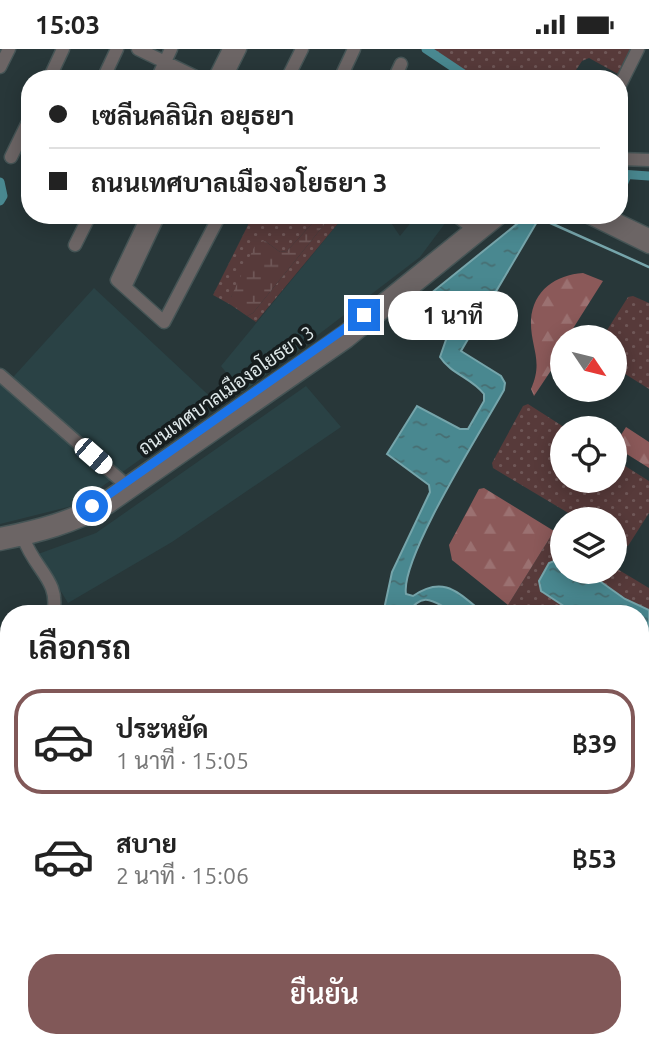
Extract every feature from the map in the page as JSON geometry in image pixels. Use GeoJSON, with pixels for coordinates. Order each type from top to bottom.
{"type":"FeatureCollection","features":[{"type":"Feature","properties":{"kind":"street"},"geometry":{"type":"LineString","coordinates":[[0,67],[9,49]]}},
{"type":"Feature","properties":{"kind":"street"},"geometry":{"type":"LineString","coordinates":[[53,70],[63,49]]}},
{"type":"Feature","properties":{"kind":"street"},"geometry":{"type":"LineString","coordinates":[[107,70],[117,49]]}},
{"type":"Feature","properties":{"kind":"street"},"geometry":{"type":"LineString","coordinates":[[138,49],[181,70]]}},
{"type":"Feature","properties":{"kind":"street"},"geometry":{"type":"LineString","coordinates":[[161,70],[171,49]]}},
{"type":"Feature","properties":{"kind":"street"},"geometry":{"type":"LineString","coordinates":[[229,57],[240,49]]}},
{"type":"Feature","properties":{"kind":"street"},"geometry":{"type":"LineString","coordinates":[[292,70],[302,49]]}},
{"type":"Feature","properties":{"kind":"street"},"geometry":{"type":"LineString","coordinates":[[344,70],[354,49]]}},
{"type":"Feature","properties":{"kind":"street"},"geometry":{"type":"LineString","coordinates":[[628,70],[638,49]]}},
{"type":"Feature","properties":{"kind":"street"},"geometry":{"type":"LineString","coordinates":[[398,70],[401,64]]}},
{"type":"Feature","properties":{"kind":"street"},"geometry":{"type":"LineString","coordinates":[[11,157],[21,136]]}},
{"type":"Feature","properties":{"kind":"street"},"geometry":{"type":"LineString","coordinates":[[628,159],[649,160]]}},
{"type":"Feature","properties":{"kind":"street"},"geometry":{"type":"LineString","coordinates":[[75,245],[86,224]]}},
{"type":"Feature","properties":{"kind":"street"},"geometry":{"type":"LineString","coordinates":[[150,224],[125,287],[161,321],[167,321],[216,224]]}},
{"type":"Feature","properties":{"kind":"street"},"geometry":{"type":"LineString","coordinates":[[467,224],[473,228]]}},
{"type":"Feature","properties":{"kind":"street","name":"ถนนเทศบาลเมืองอโยธยา 3"},"geometry":{"type":"LineString","coordinates":[[0,544],[84,522],[247,405],[478,224]]}},
{"type":"Feature","properties":{"kind":"street","name":"ถนนเทศบาลเมืองอโยธยา 3"},"geometry":{"type":"LineString","coordinates":[[0,534],[49,524],[79,513],[348,341],[493,224]]}},
{"type":"Feature","properties":{"kind":"street"},"geometry":{"type":"LineString","coordinates":[[602,224],[649,247]]}},
{"type":"Feature","properties":{"kind":"street"},"geometry":{"type":"LineString","coordinates":[[626,224],[649,235]]}},
{"type":"Feature","properties":{"kind":"street"},"geometry":{"type":"LineString","coordinates":[[0,375],[125,484]]}},
{"type":"Feature","properties":{"kind":"street"},"geometry":{"type":"LineString","coordinates":[[24,539],[29,556],[51,583],[56,596],[54,605]]}},
{"type":"Feature","properties":{"kind":"shaded area"},"geometry":{"type":"Polygon","coordinates":[[[338,224],[392,224],[400,236],[410,224],[445,224],[420,257],[242,393],[221,366],[338,224]]]}},
{"type":"Feature","properties":{"kind":"shaded area"},"geometry":{"type":"Polygon","coordinates":[[[94,288],[218,404],[76,505],[0,524],[0,380],[6,385],[94,288]]]}},
{"type":"Feature","properties":{"kind":"shaded area"},"geometry":{"type":"Polygon","coordinates":[[[306,386],[341,427],[172,542],[68,603],[38,554],[96,533],[306,386]]]}},
{"type":"Feature","properties":{"kind":"green space"},"geometry":{"type":"Polygon","coordinates":[[[433,49],[631,49],[620,70],[611,70],[589,58],[582,61],[576,70],[464,70],[433,49]]]}},
{"type":"Feature","properties":{"kind":"green space"},"geometry":{"type":"Polygon","coordinates":[[[248,224],[312,224],[287,251],[280,252],[265,241],[231,297],[231,305],[213,295],[248,224]]]}},
{"type":"Feature","properties":{"kind":"green space"},"geometry":{"type":"Polygon","coordinates":[[[312,224],[325,224],[253,313],[247,316],[231,305],[231,297],[256,243],[265,241],[280,252],[287,251],[312,224]]]}},
{"type":"Feature","properties":{"kind":"green space"},"geometry":{"type":"Polygon","coordinates":[[[325,224],[338,224],[256,322],[247,316],[253,313],[325,224]]]}},
{"type":"Feature","properties":{"kind":"green space"},"geometry":{"type":"Polygon","coordinates":[[[583,273],[603,281],[575,325],[550,325],[550,372],[534,396],[531,389],[536,370],[531,330],[533,309],[541,292],[555,281],[583,273]]]}},
{"type":"Feature","properties":{"kind":"green space"},"geometry":{"type":"Polygon","coordinates":[[[633,296],[649,303],[649,389],[627,375],[627,325],[610,325],[628,297],[633,296]]]}},
{"type":"Feature","properties":{"kind":"green space"},"geometry":{"type":"Polygon","coordinates":[[[528,404],[550,418],[550,493],[627,493],[627,467],[649,481],[649,513],[628,546],[627,507],[558,507],[493,468],[492,463],[523,406],[528,404]]]}},
{"type":"Feature","properties":{"kind":"green space"},"geometry":{"type":"Polygon","coordinates":[[[627,428],[649,442],[649,468],[627,454],[627,428]]]}},
{"type":"Feature","properties":{"kind":"green space"},"geometry":{"type":"Polygon","coordinates":[[[484,488],[550,529],[550,537],[508,605],[452,560],[449,545],[479,489],[484,488]]]}},
{"type":"Feature","properties":{"kind":"green space"},"geometry":{"type":"Polygon","coordinates":[[[550,537],[550,563],[541,591],[562,605],[508,605],[550,537]]]}},
{"type":"Feature","properties":{"kind":"green space"},"geometry":{"type":"Polygon","coordinates":[[[627,575],[649,588],[649,605],[638,605],[604,584],[627,584],[627,575]]]}},
{"type":"Feature","properties":{"kind":"water"},"geometry":{"type":"Polygon","coordinates":[[[517,224],[536,224],[461,351],[501,376],[505,383],[504,390],[429,524],[408,576],[406,594],[413,596],[434,587],[443,587],[451,589],[473,605],[440,605],[425,600],[414,605],[385,605],[392,572],[430,492],[429,485],[387,454],[417,406],[460,429],[468,429],[484,401],[484,394],[474,384],[450,368],[440,357],[448,334],[422,309],[425,298],[517,224]]]}},
{"type":"Feature","properties":{"kind":"water"},"geometry":{"type":"Polygon","coordinates":[[[550,563],[550,584],[604,584],[638,605],[562,605],[541,591],[539,581],[550,563]]]}},
{"type":"Feature","properties":{"kind":"waterway"},"geometry":{"type":"LineString","coordinates":[[426,49],[458,70]]}},
{"type":"Feature","properties":{"kind":"waterway"},"geometry":{"type":"LineString","coordinates":[[628,175],[649,176]]}},
{"type":"Feature","properties":{"kind":"waterway"},"geometry":{"type":"LineString","coordinates":[[0,182],[3,196],[0,201]]}},
{"type":"Feature","properties":{"kind":"waterway"},"geometry":{"type":"LineString","coordinates":[[553,224],[649,267]]}},
{"type":"Feature","properties":{"kind":"route"},"geometry":{"type":"LineString","coordinates":[[92,506],[364,315]]}}]}
